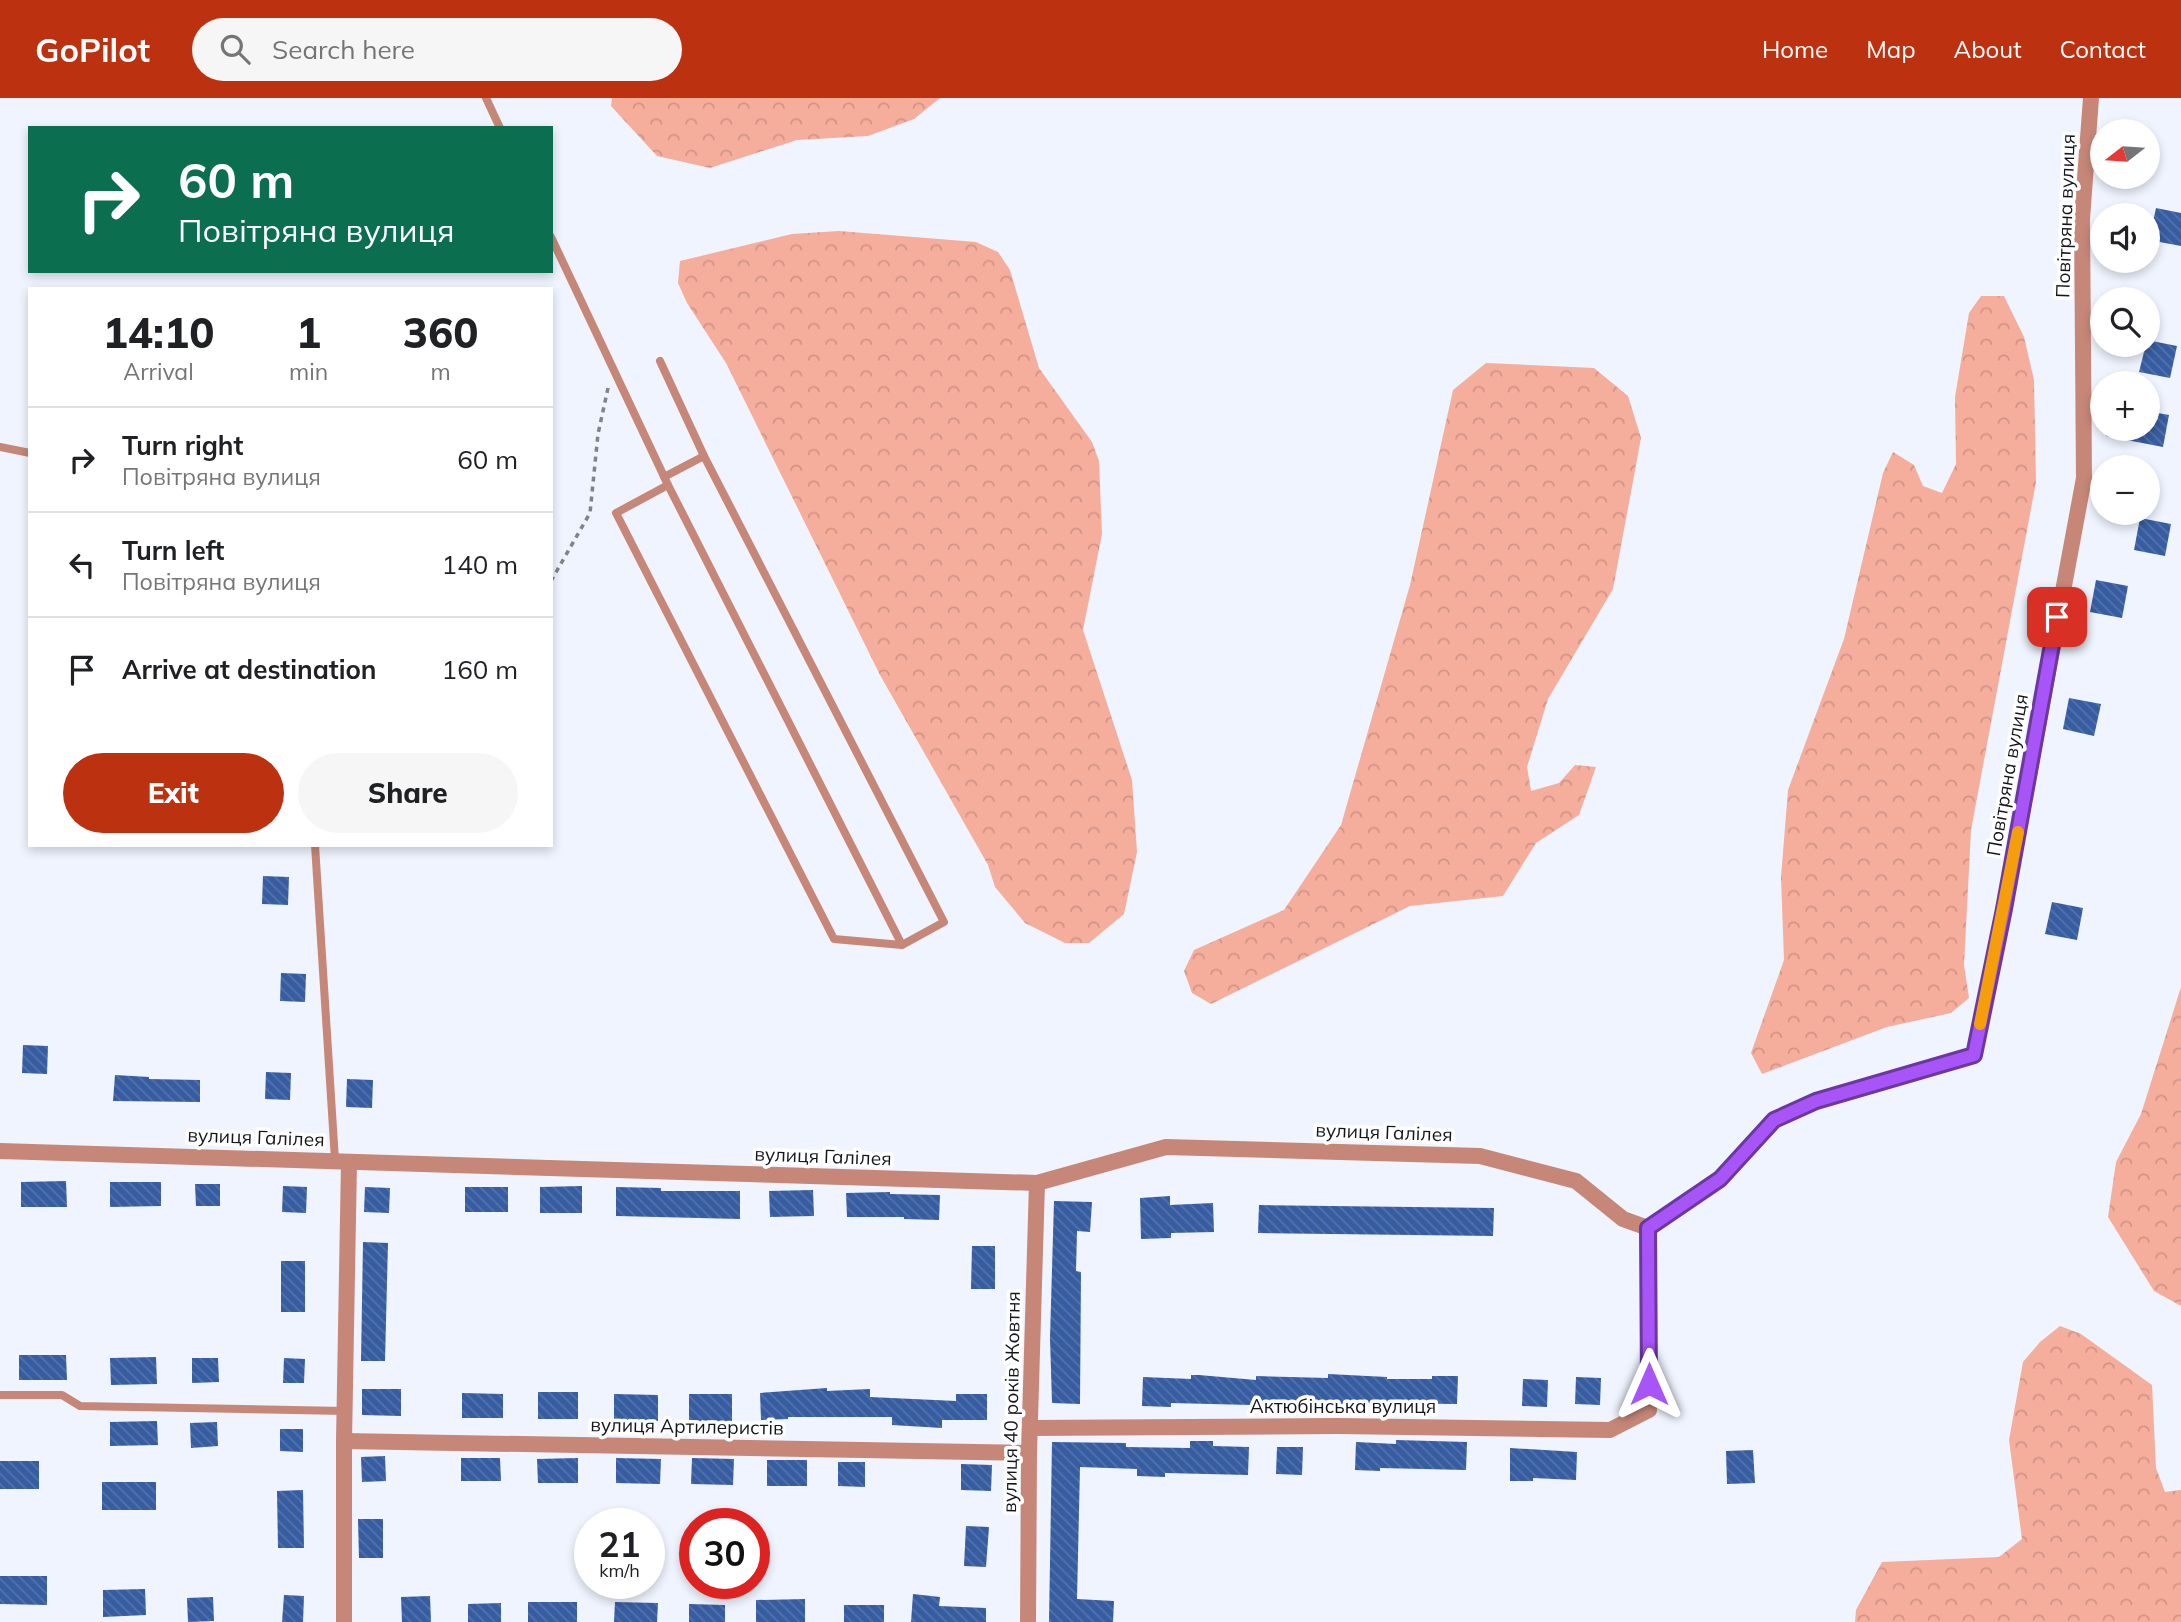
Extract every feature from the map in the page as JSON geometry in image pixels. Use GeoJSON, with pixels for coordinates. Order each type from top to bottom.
{"type":"FeatureCollection","features":[{"type":"Feature","properties":{"kind":"street","name":"Повітряна вулиця"},"geometry":{"type":"LineString","coordinates":[[1648,1228],[1720,1179],[1774,1120],[1816,1101],[1974,1055],[2084,478],[2082,219],[2091,98]]}},
{"type":"Feature","properties":{"kind":"street","name":"вулиця Галілея"},"geometry":{"type":"LineString","coordinates":[[0,1151],[1037,1183],[1166,1147],[1480,1156],[1576,1181],[1623,1219],[1648,1228]]}},
{"type":"Feature","properties":{"kind":"street"},"geometry":{"type":"LineString","coordinates":[[342,1161],[344,1622]]}},
{"type":"Feature","properties":{"kind":"street","name":"вулиця 40 років Жовтня"},"geometry":{"type":"LineString","coordinates":[[1028,1622],[1029,1453],[1037,1183]]}},
{"type":"Feature","properties":{"kind":"street","name":"Актюбінська вулиця"},"geometry":{"type":"LineString","coordinates":[[1031,1428],[1338,1426],[1611,1430],[1649,1410],[1648,1228]]}},
{"type":"Feature","properties":{"kind":"street","name":"вулиця Артилеристів"},"geometry":{"type":"LineString","coordinates":[[344,1441],[1029,1453]]}},
{"type":"Feature","properties":{"kind":"lane"},"geometry":{"type":"LineString","coordinates":[[485,98],[499,126]]}},
{"type":"Feature","properties":{"kind":"lane"},"geometry":{"type":"LineString","coordinates":[[553,241],[666,481],[902,945]]}},
{"type":"Feature","properties":{"kind":"lane"},"geometry":{"type":"LineString","coordinates":[[660,361],[704,456],[944,922],[902,945],[834,939],[616,513],[704,456]]}},
{"type":"Feature","properties":{"kind":"lane"},"geometry":{"type":"LineString","coordinates":[[0,447],[28,453]]}},
{"type":"Feature","properties":{"kind":"lane"},"geometry":{"type":"LineString","coordinates":[[315,847],[342,1161]]}},
{"type":"Feature","properties":{"kind":"lane"},"geometry":{"type":"LineString","coordinates":[[0,1395],[62,1395],[80,1406],[345,1411]]}},
{"type":"Feature","properties":{"kind":"path"},"geometry":{"type":"LineString","coordinates":[[553,578],[590,513],[598,434],[608,388]]}},
{"type":"Feature","properties":{"kind":"green space"},"geometry":{"type":"Polygon","coordinates":[[[612,98],[940,98],[914,119],[868,136],[797,140],[710,168],[657,156],[611,106],[612,98]]]}},
{"type":"Feature","properties":{"kind":"green space"},"geometry":{"type":"Polygon","coordinates":[[[839,231],[976,242],[998,252],[1010,270],[1039,368],[1092,442],[1099,461],[1102,534],[1083,630],[1132,780],[1137,852],[1124,914],[1089,943],[1065,943],[1025,923],[995,887],[988,865],[880,675],[726,363],[687,303],[678,283],[680,261],[792,234],[839,231]]]}},
{"type":"Feature","properties":{"kind":"green space"},"geometry":{"type":"Polygon","coordinates":[[[1981,296],[2004,296],[2024,337],[2034,380],[2036,482],[1971,830],[1964,965],[1969,998],[1951,1013],[1887,1027],[1762,1074],[1751,1053],[1784,960],[1781,877],[1788,790],[1844,639],[1883,473],[1893,452],[1914,465],[1923,486],[1942,493],[1956,464],[1955,397],[1969,313],[1981,296]]]}},
{"type":"Feature","properties":{"kind":"green space"},"geometry":{"type":"Polygon","coordinates":[[[1486,363],[1594,368],[1628,396],[1641,438],[1613,589],[1548,699],[1527,767],[1531,791],[1559,783],[1575,765],[1596,767],[1579,815],[1536,843],[1503,896],[1410,906],[1211,1004],[1192,993],[1184,971],[1194,950],[1284,910],[1341,825],[1410,585],[1453,390],[1486,363]]]}},
{"type":"Feature","properties":{"kind":"green space"},"geometry":{"type":"Polygon","coordinates":[[[2181,987],[2181,1306],[2154,1291],[2108,1217],[2116,1162],[2141,1114],[2181,987]]]}},
{"type":"Feature","properties":{"kind":"green space"},"geometry":{"type":"Polygon","coordinates":[[[2060,1326],[2081,1334],[2152,1385],[2156,1468],[2165,1492],[2181,1490],[2181,1622],[1855,1622],[1856,1610],[1882,1562],[1999,1557],[2022,1539],[2009,1440],[2023,1362],[2040,1342],[2060,1326]]]}},
{"type":"Feature","properties":{"kind":"building"},"geometry":{"type":"Polygon","coordinates":[[[2160,209],[2181,213],[2181,246],[2160,242],[2160,209]]]}},
{"type":"Feature","properties":{"kind":"building"},"geometry":{"type":"Polygon","coordinates":[[[2160,343],[2177,346],[2170,378],[2160,376],[2160,371],[2139,371],[2143,357],[2160,357],[2160,343]]]}},
{"type":"Feature","properties":{"kind":"building"},"geometry":{"type":"Polygon","coordinates":[[[2160,413],[2169,415],[2163,447],[2132,441],[2160,441],[2160,413]]]}},
{"type":"Feature","properties":{"kind":"building"},"geometry":{"type":"Polygon","coordinates":[[[2160,522],[2171,524],[2165,556],[2134,550],[2139,525],[2160,525],[2160,522]]]}},
{"type":"Feature","properties":{"kind":"building"},"geometry":{"type":"Polygon","coordinates":[[[2096,580],[2128,586],[2122,618],[2090,612],[2096,580]]]}},
{"type":"Feature","properties":{"kind":"building"},"geometry":{"type":"Polygon","coordinates":[[[2069,698],[2101,704],[2094,736],[2063,729],[2069,698]]]}},
{"type":"Feature","properties":{"kind":"building"},"geometry":{"type":"Polygon","coordinates":[[[263,876],[289,877],[288,905],[262,904],[263,876]]]}},
{"type":"Feature","properties":{"kind":"building"},"geometry":{"type":"Polygon","coordinates":[[[2052,902],[2083,908],[2077,940],[2045,934],[2052,902]]]}},
{"type":"Feature","properties":{"kind":"building"},"geometry":{"type":"Polygon","coordinates":[[[281,973],[306,974],[305,1002],[280,1001],[281,973]]]}},
{"type":"Feature","properties":{"kind":"building"},"geometry":{"type":"Polygon","coordinates":[[[23,1045],[48,1046],[47,1074],[22,1073],[23,1045]]]}},
{"type":"Feature","properties":{"kind":"building"},"geometry":{"type":"Polygon","coordinates":[[[266,1072],[291,1073],[290,1100],[265,1099],[266,1072]]]}},
{"type":"Feature","properties":{"kind":"building"},"geometry":{"type":"Polygon","coordinates":[[[115,1075],[200,1080],[200,1102],[113,1101],[115,1075]]]}},
{"type":"Feature","properties":{"kind":"building"},"geometry":{"type":"Polygon","coordinates":[[[347,1079],[373,1080],[372,1108],[346,1107],[347,1079]]]}},
{"type":"Feature","properties":{"kind":"building"},"geometry":{"type":"Polygon","coordinates":[[[66,1181],[67,1207],[21,1207],[21,1182],[66,1181]]]}},
{"type":"Feature","properties":{"kind":"building"},"geometry":{"type":"Polygon","coordinates":[[[110,1182],[161,1182],[161,1206],[110,1207],[110,1182]]]}},
{"type":"Feature","properties":{"kind":"building"},"geometry":{"type":"Polygon","coordinates":[[[195,1184],[220,1184],[220,1206],[196,1206],[195,1184]]]}},
{"type":"Feature","properties":{"kind":"building"},"geometry":{"type":"Polygon","coordinates":[[[283,1186],[307,1187],[306,1213],[282,1212],[283,1186]]]}},
{"type":"Feature","properties":{"kind":"building"},"geometry":{"type":"Polygon","coordinates":[[[582,1186],[582,1213],[540,1213],[540,1187],[582,1186]]]}},
{"type":"Feature","properties":{"kind":"building"},"geometry":{"type":"Polygon","coordinates":[[[365,1187],[390,1188],[389,1213],[364,1212],[365,1187]]]}},
{"type":"Feature","properties":{"kind":"building"},"geometry":{"type":"Polygon","coordinates":[[[465,1187],[508,1187],[508,1212],[465,1212],[465,1187]]]}},
{"type":"Feature","properties":{"kind":"building"},"geometry":{"type":"Polygon","coordinates":[[[616,1187],[661,1188],[661,1191],[740,1191],[740,1219],[616,1216],[616,1187]]]}},
{"type":"Feature","properties":{"kind":"building"},"geometry":{"type":"Polygon","coordinates":[[[813,1190],[814,1216],[770,1217],[769,1191],[813,1190]]]}},
{"type":"Feature","properties":{"kind":"building"},"geometry":{"type":"Polygon","coordinates":[[[846,1193],[940,1195],[939,1220],[847,1217],[846,1193]]]}},
{"type":"Feature","properties":{"kind":"building"},"geometry":{"type":"Polygon","coordinates":[[[1170,1196],[1170,1205],[1213,1203],[1214,1232],[1171,1233],[1171,1238],[1141,1239],[1140,1198],[1170,1196]]]}},
{"type":"Feature","properties":{"kind":"building"},"geometry":{"type":"Polygon","coordinates":[[[1054,1201],[1092,1202],[1090,1232],[1077,1231],[1076,1271],[1081,1272],[1080,1404],[1052,1403],[1050,1338],[1054,1201]]]}},
{"type":"Feature","properties":{"kind":"building"},"geometry":{"type":"Polygon","coordinates":[[[1259,1205],[1494,1208],[1493,1236],[1258,1233],[1259,1205]]]}},
{"type":"Feature","properties":{"kind":"building"},"geometry":{"type":"Polygon","coordinates":[[[363,1242],[388,1243],[385,1361],[361,1361],[363,1242]]]}},
{"type":"Feature","properties":{"kind":"building"},"geometry":{"type":"Polygon","coordinates":[[[972,1246],[995,1246],[995,1289],[971,1289],[972,1246]]]}},
{"type":"Feature","properties":{"kind":"building"},"geometry":{"type":"Polygon","coordinates":[[[281,1261],[305,1261],[305,1312],[281,1312],[281,1261]]]}},
{"type":"Feature","properties":{"kind":"building"},"geometry":{"type":"Polygon","coordinates":[[[19,1355],[66,1355],[67,1380],[19,1380],[19,1355]]]}},
{"type":"Feature","properties":{"kind":"building"},"geometry":{"type":"Polygon","coordinates":[[[156,1357],[157,1384],[111,1385],[110,1358],[156,1357]]]}},
{"type":"Feature","properties":{"kind":"building"},"geometry":{"type":"Polygon","coordinates":[[[192,1358],[218,1358],[219,1382],[192,1383],[192,1358]]]}},
{"type":"Feature","properties":{"kind":"building"},"geometry":{"type":"Polygon","coordinates":[[[284,1358],[305,1359],[304,1383],[283,1383],[284,1358]]]}},
{"type":"Feature","properties":{"kind":"building"},"geometry":{"type":"Polygon","coordinates":[[[1328,1374],[1387,1379],[1458,1376],[1457,1404],[1351,1403],[1351,1406],[1328,1406],[1328,1403],[1251,1401],[1251,1405],[1171,1403],[1171,1407],[1142,1406],[1143,1377],[1191,1379],[1191,1375],[1199,1375],[1256,1380],[1256,1376],[1328,1378],[1328,1374]]]}},
{"type":"Feature","properties":{"kind":"building"},"geometry":{"type":"Polygon","coordinates":[[[1576,1377],[1601,1378],[1600,1405],[1575,1404],[1576,1377]]]}},
{"type":"Feature","properties":{"kind":"building"},"geometry":{"type":"Polygon","coordinates":[[[1523,1379],[1548,1380],[1547,1407],[1522,1406],[1523,1379]]]}},
{"type":"Feature","properties":{"kind":"building"},"geometry":{"type":"Polygon","coordinates":[[[827,1388],[827,1391],[870,1389],[870,1397],[956,1401],[956,1394],[987,1394],[987,1420],[942,1420],[942,1428],[892,1425],[892,1417],[788,1417],[761,1420],[760,1393],[827,1388]]]}},
{"type":"Feature","properties":{"kind":"building"},"geometry":{"type":"Polygon","coordinates":[[[362,1389],[401,1389],[401,1416],[362,1415],[362,1389]]]}},
{"type":"Feature","properties":{"kind":"building"},"geometry":{"type":"Polygon","coordinates":[[[538,1392],[578,1392],[578,1419],[538,1419],[538,1392]]]}},
{"type":"Feature","properties":{"kind":"building"},"geometry":{"type":"Polygon","coordinates":[[[462,1393],[503,1394],[503,1418],[462,1418],[462,1393]]]}},
{"type":"Feature","properties":{"kind":"building"},"geometry":{"type":"Polygon","coordinates":[[[614,1394],[658,1395],[658,1421],[614,1420],[614,1394]]]}},
{"type":"Feature","properties":{"kind":"building"},"geometry":{"type":"Polygon","coordinates":[[[689,1394],[732,1394],[732,1422],[689,1422],[689,1394]]]}},
{"type":"Feature","properties":{"kind":"building"},"geometry":{"type":"Polygon","coordinates":[[[157,1421],[158,1445],[110,1446],[110,1422],[157,1421]]]}},
{"type":"Feature","properties":{"kind":"building"},"geometry":{"type":"Polygon","coordinates":[[[217,1422],[218,1446],[191,1448],[190,1423],[217,1422]]]}},
{"type":"Feature","properties":{"kind":"building"},"geometry":{"type":"Polygon","coordinates":[[[280,1429],[303,1429],[303,1452],[280,1451],[280,1429]]]}},
{"type":"Feature","properties":{"kind":"building"},"geometry":{"type":"Polygon","coordinates":[[[1396,1440],[1467,1442],[1466,1470],[1355,1470],[1356,1442],[1396,1444],[1396,1440]]]}},
{"type":"Feature","properties":{"kind":"building"},"geometry":{"type":"Polygon","coordinates":[[[1190,1441],[1213,1441],[1213,1446],[1249,1447],[1248,1475],[1165,1473],[1165,1477],[1137,1476],[1137,1469],[1080,1467],[1077,1599],[1114,1601],[1113,1622],[1049,1622],[1052,1442],[1126,1443],[1126,1447],[1190,1448],[1190,1441]]]}},
{"type":"Feature","properties":{"kind":"building"},"geometry":{"type":"Polygon","coordinates":[[[1277,1447],[1303,1447],[1302,1475],[1276,1474],[1277,1447]]]}},
{"type":"Feature","properties":{"kind":"building"},"geometry":{"type":"Polygon","coordinates":[[[1510,1448],[1577,1452],[1576,1480],[1533,1478],[1533,1481],[1510,1481],[1510,1448]]]}},
{"type":"Feature","properties":{"kind":"building"},"geometry":{"type":"Polygon","coordinates":[[[1753,1450],[1755,1483],[1727,1484],[1726,1451],[1753,1450]]]}},
{"type":"Feature","properties":{"kind":"building"},"geometry":{"type":"Polygon","coordinates":[[[385,1456],[386,1481],[362,1482],[361,1457],[385,1456]]]}},
{"type":"Feature","properties":{"kind":"building"},"geometry":{"type":"Polygon","coordinates":[[[461,1458],[500,1458],[501,1481],[461,1481],[461,1458]]]}},
{"type":"Feature","properties":{"kind":"building"},"geometry":{"type":"Polygon","coordinates":[[[578,1458],[578,1483],[538,1483],[537,1459],[578,1458]]]}},
{"type":"Feature","properties":{"kind":"building"},"geometry":{"type":"Polygon","coordinates":[[[616,1458],[661,1459],[660,1484],[616,1483],[616,1458]]]}},
{"type":"Feature","properties":{"kind":"building"},"geometry":{"type":"Polygon","coordinates":[[[692,1458],[734,1459],[733,1485],[691,1484],[692,1458]]]}},
{"type":"Feature","properties":{"kind":"building"},"geometry":{"type":"Polygon","coordinates":[[[767,1460],[807,1460],[807,1486],[767,1486],[767,1460]]]}},
{"type":"Feature","properties":{"kind":"building"},"geometry":{"type":"Polygon","coordinates":[[[0,1461],[39,1461],[39,1489],[0,1489],[0,1461]]]}},
{"type":"Feature","properties":{"kind":"building"},"geometry":{"type":"Polygon","coordinates":[[[838,1462],[865,1462],[865,1487],[838,1486],[838,1462]]]}},
{"type":"Feature","properties":{"kind":"building"},"geometry":{"type":"Polygon","coordinates":[[[961,1464],[992,1465],[991,1491],[961,1490],[961,1464]]]}},
{"type":"Feature","properties":{"kind":"building"},"geometry":{"type":"Polygon","coordinates":[[[102,1482],[156,1482],[156,1510],[102,1510],[102,1482]]]}},
{"type":"Feature","properties":{"kind":"building"},"geometry":{"type":"Polygon","coordinates":[[[303,1490],[304,1548],[278,1548],[277,1491],[303,1490]]]}},
{"type":"Feature","properties":{"kind":"building"},"geometry":{"type":"Polygon","coordinates":[[[358,1519],[383,1519],[383,1558],[359,1558],[358,1519]]]}},
{"type":"Feature","properties":{"kind":"building"},"geometry":{"type":"Polygon","coordinates":[[[966,1526],[989,1527],[986,1567],[964,1566],[966,1526]]]}},
{"type":"Feature","properties":{"kind":"building"},"geometry":{"type":"Polygon","coordinates":[[[0,1576],[47,1576],[47,1605],[0,1604],[0,1576]]]}},
{"type":"Feature","properties":{"kind":"building"},"geometry":{"type":"Polygon","coordinates":[[[145,1589],[146,1615],[103,1617],[103,1590],[145,1589]]]}},
{"type":"Feature","properties":{"kind":"building"},"geometry":{"type":"Polygon","coordinates":[[[913,1594],[940,1597],[939,1606],[986,1608],[986,1622],[911,1622],[913,1594]]]}},
{"type":"Feature","properties":{"kind":"building"},"geometry":{"type":"Polygon","coordinates":[[[284,1595],[304,1596],[303,1622],[282,1622],[284,1595]]]}},
{"type":"Feature","properties":{"kind":"building"},"geometry":{"type":"Polygon","coordinates":[[[430,1596],[431,1622],[402,1622],[401,1597],[430,1596]]]}},
{"type":"Feature","properties":{"kind":"building"},"geometry":{"type":"Polygon","coordinates":[[[213,1597],[214,1621],[188,1622],[187,1598],[213,1597]]]}},
{"type":"Feature","properties":{"kind":"building"},"geometry":{"type":"Polygon","coordinates":[[[805,1599],[805,1622],[756,1622],[756,1600],[805,1599]]]}},
{"type":"Feature","properties":{"kind":"building"},"geometry":{"type":"Polygon","coordinates":[[[528,1602],[577,1602],[577,1622],[528,1622],[528,1602]]]}},
{"type":"Feature","properties":{"kind":"building"},"geometry":{"type":"Polygon","coordinates":[[[615,1602],[658,1603],[657,1622],[614,1622],[615,1602]]]}},
{"type":"Feature","properties":{"kind":"building"},"geometry":{"type":"Polygon","coordinates":[[[501,1603],[501,1622],[468,1622],[468,1604],[501,1603]]]}},
{"type":"Feature","properties":{"kind":"building"},"geometry":{"type":"Polygon","coordinates":[[[689,1604],[725,1605],[725,1622],[689,1622],[689,1604]]]}},
{"type":"Feature","properties":{"kind":"building"},"geometry":{"type":"Polygon","coordinates":[[[844,1605],[884,1605],[884,1622],[844,1622],[844,1605]]]}},
{"type":"Feature","properties":{"kind":"slow traffic"},"geometry":{"type":"LineString","coordinates":[[1980,1024],[2018,832]]}},
{"type":"Feature","properties":{"kind":"route"},"geometry":{"type":"LineString","coordinates":[[1649,1384],[1648,1228],[1720,1179],[1774,1120],[1816,1101],[1974,1055],[2004,909],[2057,617]]}}]}
